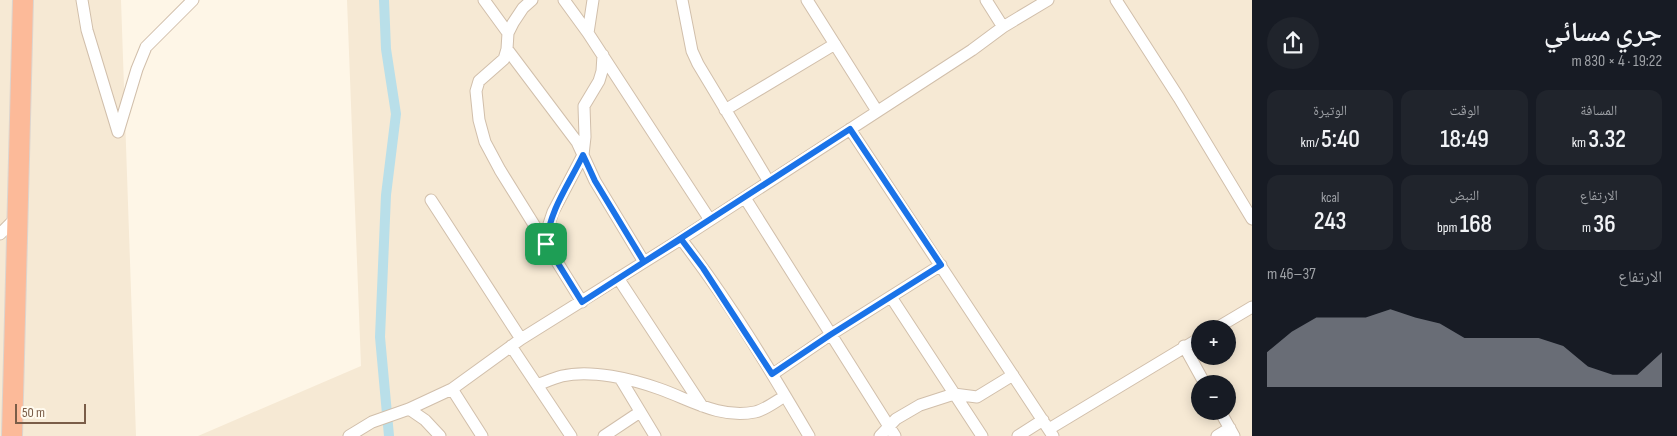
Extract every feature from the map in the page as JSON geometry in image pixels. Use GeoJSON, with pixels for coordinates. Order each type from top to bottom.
{"type":"FeatureCollection","features":[{"type":"Feature","properties":{"kind":"highway"},"geometry":{"type":"LineString","coordinates":[[12,436],[23,0]]}},
{"type":"Feature","properties":{"kind":"street"},"geometry":{"type":"LineString","coordinates":[[82,0],[87,30],[118,132],[137,69],[146,47],[193,0]]}},
{"type":"Feature","properties":{"kind":"street"},"geometry":{"type":"LineString","coordinates":[[484,0],[508,33]]}},
{"type":"Feature","properties":{"kind":"street"},"geometry":{"type":"LineString","coordinates":[[532,0],[523,8],[508,33],[504,59],[479,81],[476,91],[481,132],[500,170],[582,302]]}},
{"type":"Feature","properties":{"kind":"street"},"geometry":{"type":"LineString","coordinates":[[564,0],[588,32],[710,220]]}},
{"type":"Feature","properties":{"kind":"street"},"geometry":{"type":"LineString","coordinates":[[588,32],[593,0]]}},
{"type":"Feature","properties":{"kind":"street"},"geometry":{"type":"LineString","coordinates":[[682,0],[692,51],[769,182]]}},
{"type":"Feature","properties":{"kind":"street"},"geometry":{"type":"LineString","coordinates":[[807,0],[877,111]]}},
{"type":"Feature","properties":{"kind":"street"},"geometry":{"type":"LineString","coordinates":[[986,0],[1002,28]]}},
{"type":"Feature","properties":{"kind":"street"},"geometry":{"type":"LineString","coordinates":[[349,436],[372,422],[409,409],[452,389],[516,343],[745,198],[972,50],[1002,28],[1048,0]]}},
{"type":"Feature","properties":{"kind":"street"},"geometry":{"type":"LineString","coordinates":[[1116,0],[1179,98],[1252,219]]}},
{"type":"Feature","properties":{"kind":"street"},"geometry":{"type":"LineString","coordinates":[[726,110],[835,44]]}},
{"type":"Feature","properties":{"kind":"street"},"geometry":{"type":"LineString","coordinates":[[507,49],[567,127],[595,181],[644,262]]}},
{"type":"Feature","properties":{"kind":"street"},"geometry":{"type":"LineString","coordinates":[[546,244],[548,227],[553,212],[583,155],[585,138],[584,106],[599,81],[602,71],[602,55]]}},
{"type":"Feature","properties":{"kind":"street"},"geometry":{"type":"LineString","coordinates":[[850,129],[1048,428]]}},
{"type":"Feature","properties":{"kind":"street"},"geometry":{"type":"LineString","coordinates":[[745,198],[892,431]]}},
{"type":"Feature","properties":{"kind":"street"},"geometry":{"type":"LineString","coordinates":[[431,200],[516,343],[537,385],[570,436]]}},
{"type":"Feature","properties":{"kind":"street"},"geometry":{"type":"LineString","coordinates":[[0,234],[18,216]]}},
{"type":"Feature","properties":{"kind":"street"},"geometry":{"type":"LineString","coordinates":[[681,239],[703,268],[772,374],[808,436]]}},
{"type":"Feature","properties":{"kind":"street"},"geometry":{"type":"LineString","coordinates":[[772,374],[941,265]]}},
{"type":"Feature","properties":{"kind":"street"},"geometry":{"type":"LineString","coordinates":[[618,278],[702,406]]}},
{"type":"Feature","properties":{"kind":"street"},"geometry":{"type":"LineString","coordinates":[[891,296],[982,436]]}},
{"type":"Feature","properties":{"kind":"street"},"geometry":{"type":"LineString","coordinates":[[1230,320],[1252,307]]}},
{"type":"Feature","properties":{"kind":"street"},"geometry":{"type":"LineString","coordinates":[[1018,436],[1048,428],[1191,342]]}},
{"type":"Feature","properties":{"kind":"street"},"geometry":{"type":"LineString","coordinates":[[1184,346],[1200,375]]}},
{"type":"Feature","properties":{"kind":"street"},"geometry":{"type":"LineString","coordinates":[[537,385],[562,376],[590,373],[620,378],[658,388],[711,410],[734,413],[756,412],[785,396]]}},
{"type":"Feature","properties":{"kind":"street"},"geometry":{"type":"LineString","coordinates":[[880,436],[892,431],[896,419],[914,408],[954,394],[977,397],[1013,375]]}},
{"type":"Feature","properties":{"kind":"street"},"geometry":{"type":"LineString","coordinates":[[620,378],[655,436]]}},
{"type":"Feature","properties":{"kind":"street"},"geometry":{"type":"LineString","coordinates":[[452,389],[482,436]]}},
{"type":"Feature","properties":{"kind":"street"},"geometry":{"type":"LineString","coordinates":[[409,409],[425,420],[440,436]]}},
{"type":"Feature","properties":{"kind":"street"},"geometry":{"type":"LineString","coordinates":[[604,436],[640,412]]}},
{"type":"Feature","properties":{"kind":"street"},"geometry":{"type":"LineString","coordinates":[[1217,436],[1232,432],[1225,420]]}},
{"type":"Feature","properties":{"kind":"shaded area"},"geometry":{"type":"Polygon","coordinates":[[[0,0],[121,0],[136,436],[0,436],[0,0]]]}},
{"type":"Feature","properties":{"kind":"shaded area"},"geometry":{"type":"Polygon","coordinates":[[[347,0],[1252,0],[1252,436],[198,436],[361,366],[347,0]]]}},
{"type":"Feature","properties":{"kind":"waterway"},"geometry":{"type":"LineString","coordinates":[[384,0],[386,49],[396,114],[386,195],[380,337],[389,436]]}},
{"type":"Feature","properties":{"kind":"route"},"geometry":{"type":"LineString","coordinates":[[546,244],[548,227],[553,212],[583,155],[595,181],[644,262],[681,239],[703,268],[772,374],[941,265],[850,129],[681,239],[582,302],[546,244]]}}]}
